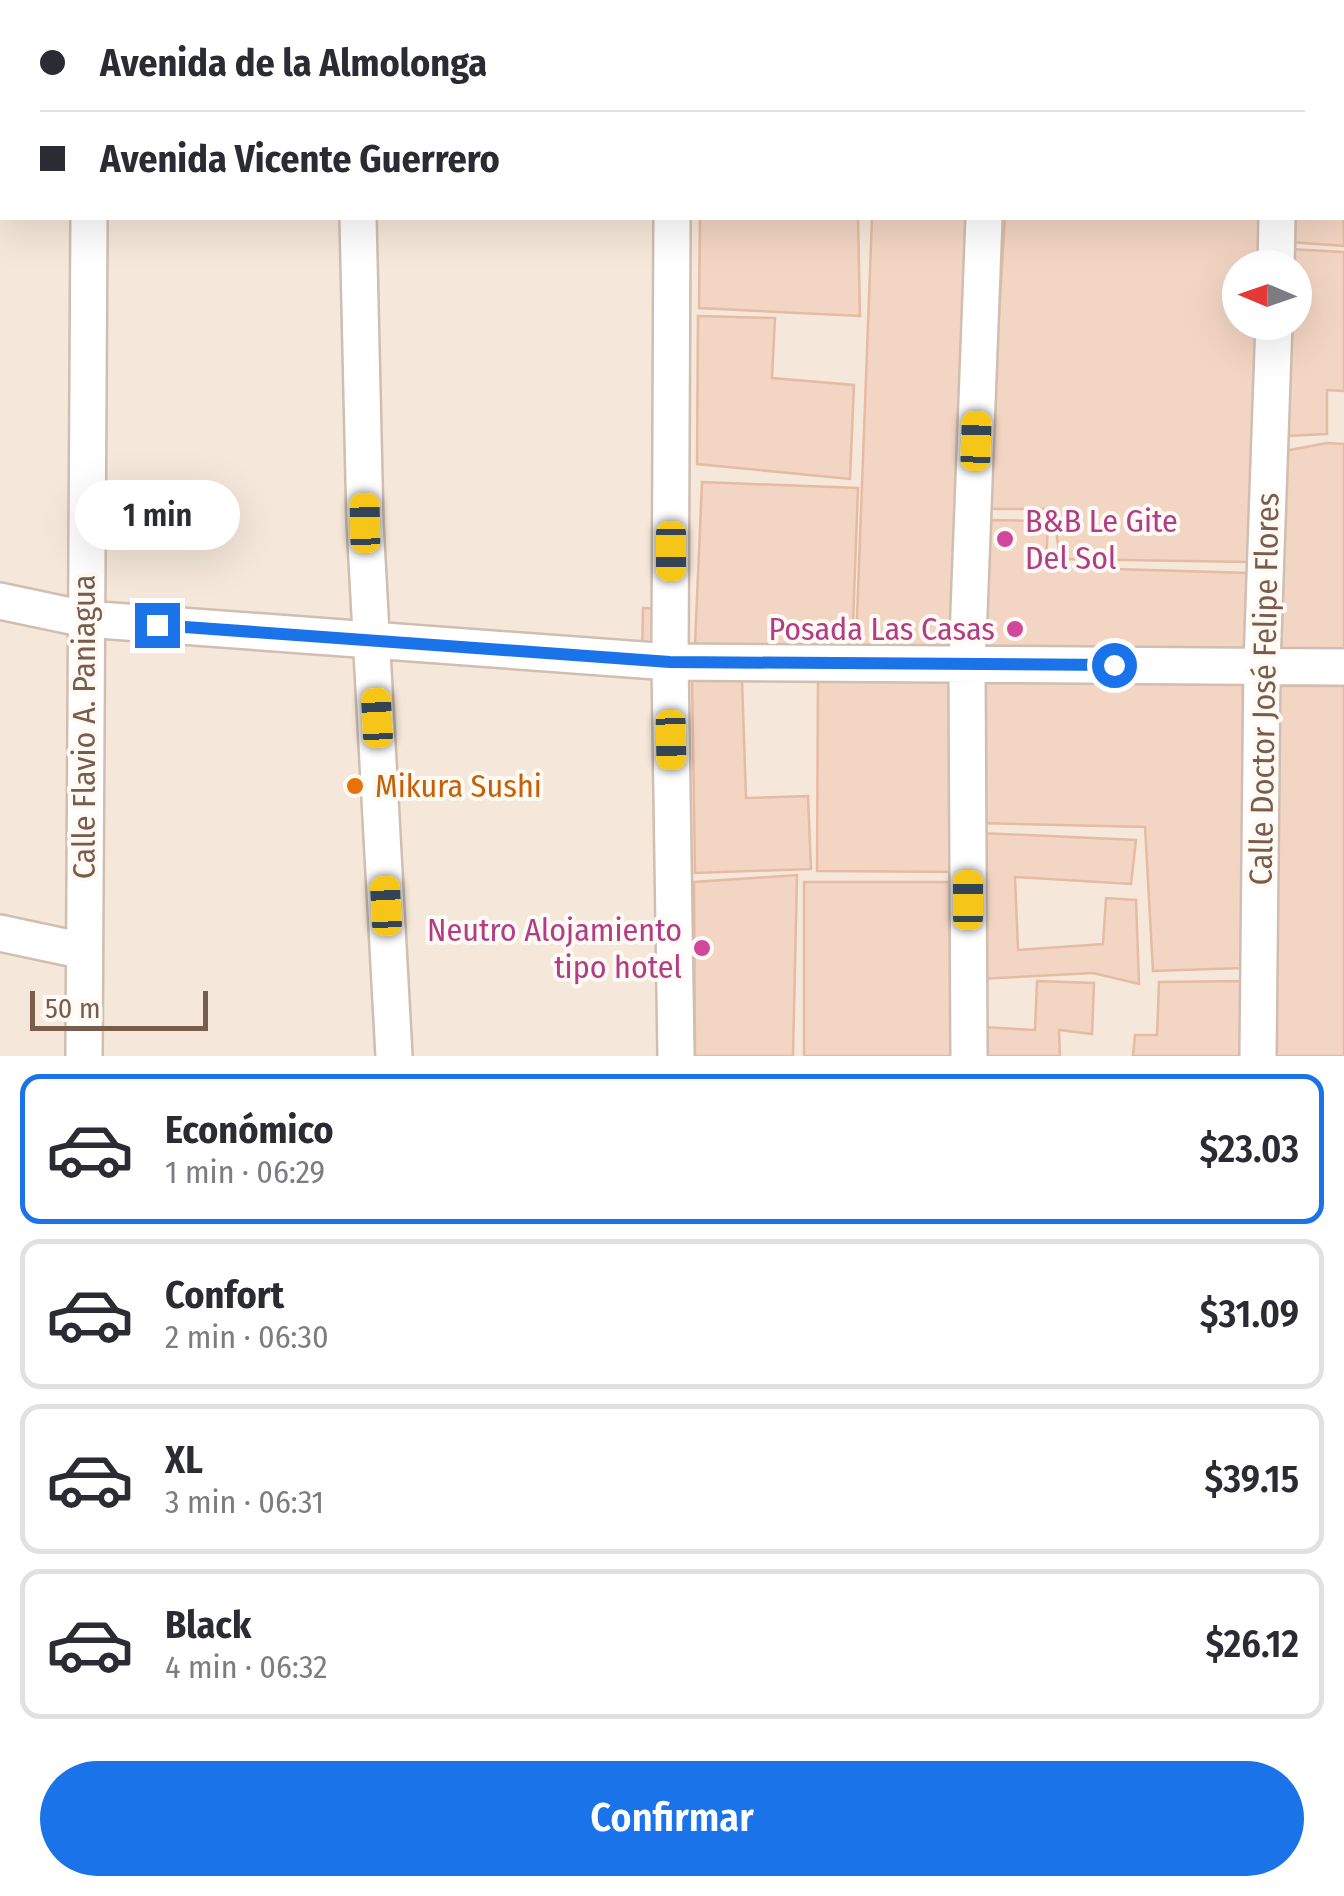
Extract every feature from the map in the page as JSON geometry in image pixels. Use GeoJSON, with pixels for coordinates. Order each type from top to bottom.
{"type":"FeatureCollection","features":[{"type":"Feature","properties":{"kind":"street","name":"Calle Flavio A. Paniagua"},"geometry":{"type":"LineString","coordinates":[[84,1056],[89,220]]}},
{"type":"Feature","properties":{"kind":"street"},"geometry":{"type":"LineString","coordinates":[[358,220],[365,523],[394,1056]]}},
{"type":"Feature","properties":{"kind":"street"},"geometry":{"type":"LineString","coordinates":[[672,220],[670,662],[676,1056]]}},
{"type":"Feature","properties":{"kind":"street"},"geometry":{"type":"LineString","coordinates":[[969,1056],[967,665],[984,220]]}},
{"type":"Feature","properties":{"kind":"street"},"geometry":{"type":"LineString","coordinates":[[1277,250],[1278,220]]}},
{"type":"Feature","properties":{"kind":"street","name":"Calle Doctor José Felipe Flores"},"geometry":{"type":"LineString","coordinates":[[1258,1056],[1262,664],[1273,340]]}},
{"type":"Feature","properties":{"kind":"street"},"geometry":{"type":"LineString","coordinates":[[0,600],[84,619],[670,662],[1262,664],[1344,668]]}},
{"type":"Feature","properties":{"kind":"street"},"geometry":{"type":"LineString","coordinates":[[0,933],[84,951]]}},
{"type":"Feature","properties":{"kind":"shaded area"},"geometry":{"type":"Polygon","coordinates":[[[0,220],[1344,220],[1344,1056],[0,1056],[0,220]]]}},
{"type":"Feature","properties":{"kind":"building"},"geometry":{"type":"Polygon","coordinates":[[[700,220],[858,220],[860,316],[699,308],[700,220]]]}},
{"type":"Feature","properties":{"kind":"building"},"geometry":{"type":"Polygon","coordinates":[[[872,220],[972,220],[955,648],[856,645],[872,220]]]}},
{"type":"Feature","properties":{"kind":"building"},"geometry":{"type":"Polygon","coordinates":[[[1005,220],[1265,220],[1263,250],[1222,250],[1222,340],[1259,340],[1249,562],[1060,559],[1053,509],[987,509],[1005,220]]]}},
{"type":"Feature","properties":{"kind":"building"},"geometry":{"type":"Polygon","coordinates":[[[1290,220],[1344,220],[1344,246],[1290,242],[1290,220]]]}},
{"type":"Feature","properties":{"kind":"building"},"geometry":{"type":"Polygon","coordinates":[[[1312,250],[1344,252],[1344,391],[1327,390],[1327,434],[1285,436],[1287,340],[1312,340],[1312,250]]]}},
{"type":"Feature","properties":{"kind":"building"},"geometry":{"type":"Polygon","coordinates":[[[698,316],[775,318],[772,378],[854,385],[850,479],[697,464],[698,316]]]}},
{"type":"Feature","properties":{"kind":"building"},"geometry":{"type":"Polygon","coordinates":[[[1344,444],[1344,660],[1269,657],[1284,451],[1344,444]]]}},
{"type":"Feature","properties":{"kind":"building"},"geometry":{"type":"Polygon","coordinates":[[[702,482],[858,488],[852,651],[695,644],[702,482]]]}},
{"type":"Feature","properties":{"kind":"building"},"geometry":{"type":"Polygon","coordinates":[[[987,520],[1048,521],[1046,567],[1250,573],[1252,650],[982,647],[987,520]]]}},
{"type":"Feature","properties":{"kind":"building"},"geometry":{"type":"Polygon","coordinates":[[[643,608],[667,609],[665,655],[642,655],[643,608]]]}},
{"type":"Feature","properties":{"kind":"building"},"geometry":{"type":"Polygon","coordinates":[[[818,673],[958,674],[957,872],[817,871],[818,673]]]}},
{"type":"Feature","properties":{"kind":"building"},"geometry":{"type":"Polygon","coordinates":[[[976,673],[1243,674],[1242,968],[1153,971],[1145,827],[976,823],[976,673]]]}},
{"type":"Feature","properties":{"kind":"building"},"geometry":{"type":"Polygon","coordinates":[[[692,676],[742,679],[746,798],[808,796],[811,869],[695,873],[692,676]]]}},
{"type":"Feature","properties":{"kind":"building"},"geometry":{"type":"Polygon","coordinates":[[[1274,686],[1344,686],[1344,1056],[1269,1056],[1274,686]]]}},
{"type":"Feature","properties":{"kind":"building"},"geometry":{"type":"Polygon","coordinates":[[[980,833],[1136,840],[1131,884],[1015,877],[1018,950],[1103,944],[1106,898],[1136,900],[1139,984],[1093,973],[978,979],[980,833]]]}},
{"type":"Feature","properties":{"kind":"building"},"geometry":{"type":"Polygon","coordinates":[[[797,875],[793,1056],[695,1056],[694,882],[797,875]]]}},
{"type":"Feature","properties":{"kind":"building"},"geometry":{"type":"Polygon","coordinates":[[[804,882],[956,882],[953,1056],[804,1056],[804,882]]]}},
{"type":"Feature","properties":{"kind":"building"},"geometry":{"type":"Polygon","coordinates":[[[1037,981],[1094,983],[1092,1034],[1059,1030],[1060,1056],[982,1056],[983,1027],[1035,1030],[1037,981]]]}},
{"type":"Feature","properties":{"kind":"building"},"geometry":{"type":"Polygon","coordinates":[[[1247,981],[1243,1056],[1133,1056],[1135,1035],[1157,1035],[1159,982],[1247,981]]]}},
{"type":"Feature","properties":{"kind":"place","name":"B&B Le Gite Del Sol"},"geometry":{"type":"Point","coordinates":[1005,539]}},
{"type":"Feature","properties":{"kind":"place","name":"Posada Las Casas"},"geometry":{"type":"Point","coordinates":[1015,629]}},
{"type":"Feature","properties":{"kind":"place","name":"Mikura Sushi"},"geometry":{"type":"Point","coordinates":[355,786]}},
{"type":"Feature","properties":{"kind":"place","name":"Neutro Alojamiento tipo hotel"},"geometry":{"type":"Point","coordinates":[702,948]}},
{"type":"Feature","properties":{"kind":"route"},"geometry":{"type":"LineString","coordinates":[[157,625],[670,662],[1114,665]]}}]}
